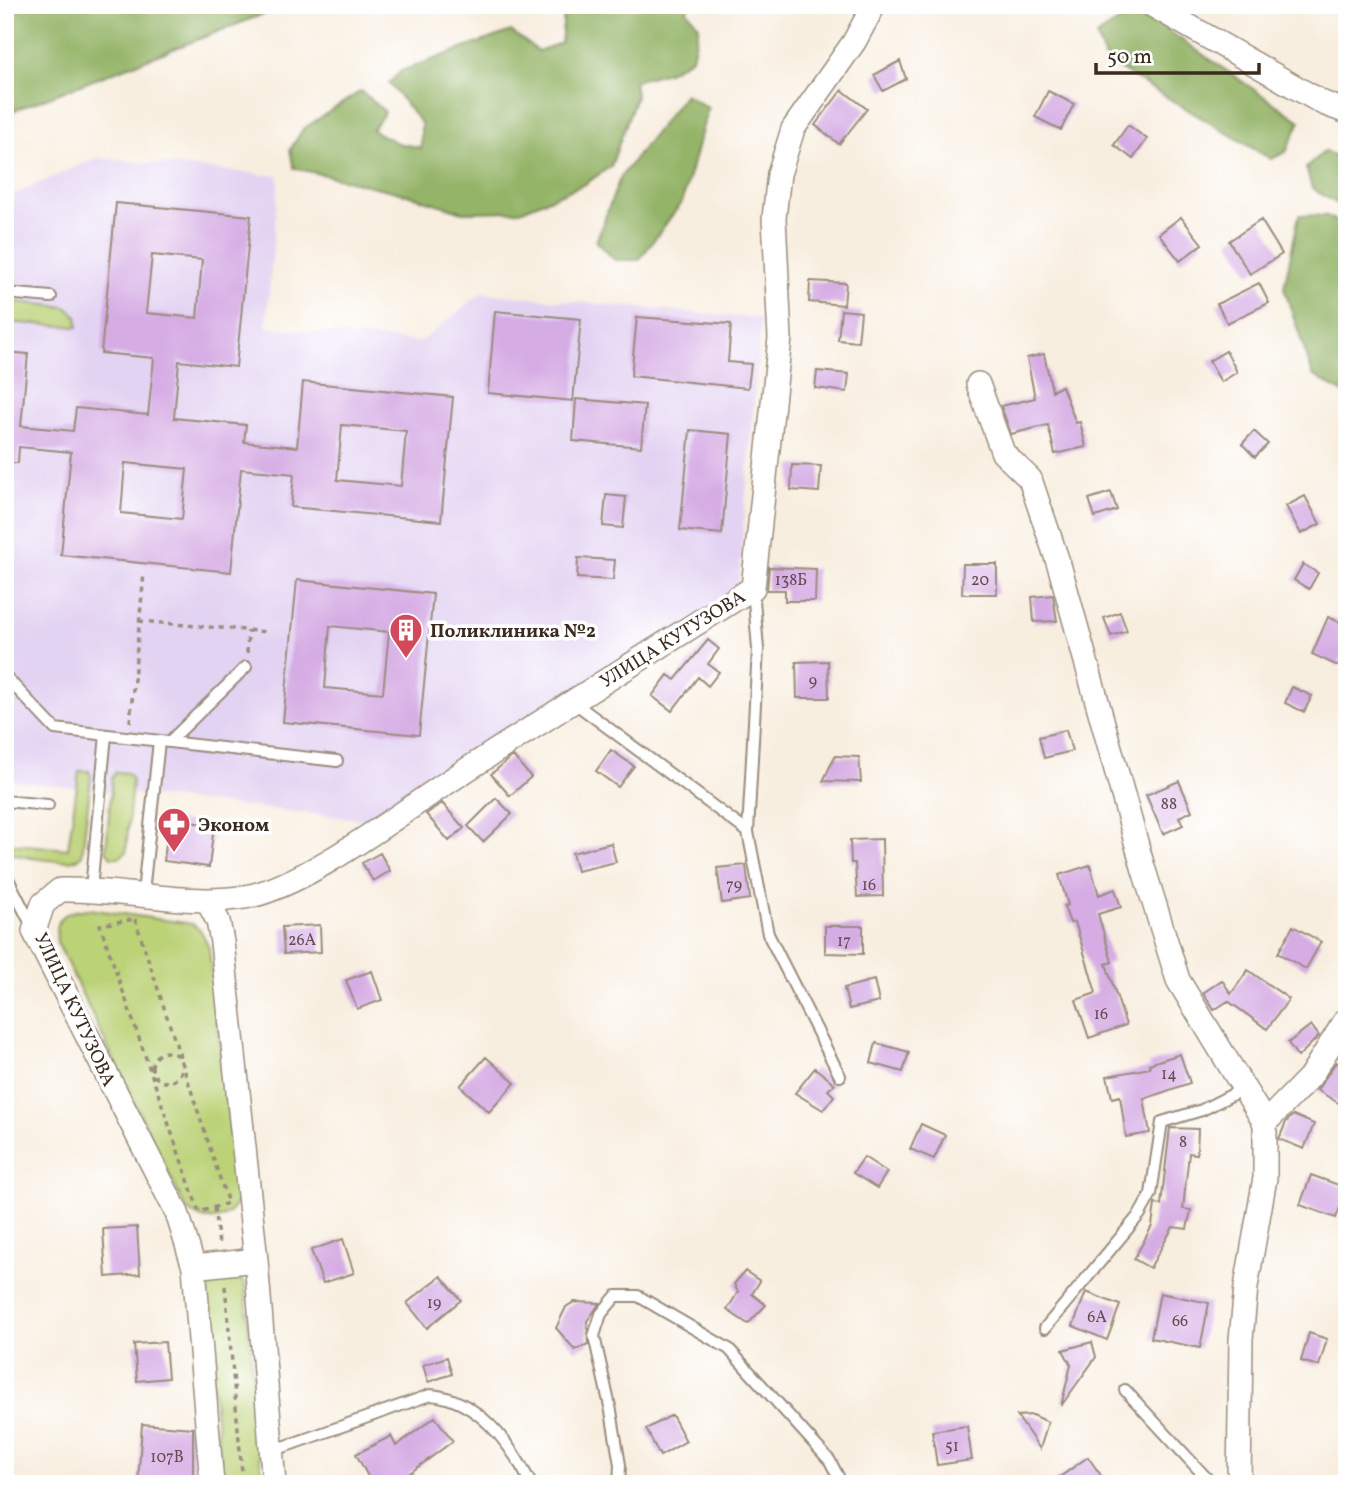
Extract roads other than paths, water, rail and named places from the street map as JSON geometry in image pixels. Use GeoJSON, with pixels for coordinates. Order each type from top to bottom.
{"type":"FeatureCollection","features":[{"type":"Feature","properties":{"kind":"street","name":"УЛИЦА КУТУЗОВА"},"geometry":{"type":"LineString","coordinates":[[212,1484],[194,1267],[177,1213],[34,931],[43,904],[60,890],[91,889],[207,900],[247,897],[281,885],[341,853],[572,701],[753,588],[780,338],[774,232],[779,174],[793,129],[854,41],[874,5]]}},
{"type":"Feature","properties":{"kind":"street"},"geometry":{"type":"LineString","coordinates":[[1152,5],[1323,103],[1347,111]]}},
{"type":"Feature","properties":{"kind":"street"},"geometry":{"type":"LineString","coordinates":[[978,384],[1003,453],[1030,479],[1060,568],[1143,867],[1178,980],[1265,1123],[1265,1178],[1246,1287],[1241,1339],[1239,1484]]}},
{"type":"Feature","properties":{"kind":"street"},"geometry":{"type":"LineString","coordinates":[[207,900],[218,920],[222,942],[256,1260],[274,1484]]}},
{"type":"Feature","properties":{"kind":"street"},"geometry":{"type":"LineString","coordinates":[[1265,1123],[1310,1077],[1347,1018]]}},
{"type":"Feature","properties":{"kind":"street"},"geometry":{"type":"LineString","coordinates":[[194,1267],[256,1260]]}},
{"type":"Feature","properties":{"kind":"lane"},"geometry":{"type":"LineString","coordinates":[[5,293],[51,297]]}},
{"type":"Feature","properties":{"kind":"lane"},"geometry":{"type":"LineString","coordinates":[[753,588],[758,649],[748,832],[768,934],[839,1076]]}},
{"type":"Feature","properties":{"kind":"lane"},"geometry":{"type":"LineString","coordinates":[[143,893],[164,741],[246,667]]}},
{"type":"Feature","properties":{"kind":"lane"},"geometry":{"type":"LineString","coordinates":[[5,676],[55,729],[337,761]]}},
{"type":"Feature","properties":{"kind":"lane"},"geometry":{"type":"LineString","coordinates":[[572,701],[748,832]]}},
{"type":"Feature","properties":{"kind":"lane"},"geometry":{"type":"LineString","coordinates":[[91,889],[106,735]]}},
{"type":"Feature","properties":{"kind":"lane"},"geometry":{"type":"LineString","coordinates":[[5,801],[48,805]]}},
{"type":"Feature","properties":{"kind":"lane"},"geometry":{"type":"LineString","coordinates":[[5,873],[34,931]]}},
{"type":"Feature","properties":{"kind":"lane"},"geometry":{"type":"LineString","coordinates":[[1045,1328],[1140,1214],[1151,1194],[1161,1122],[1202,1110],[1243,1089]]}},
{"type":"Feature","properties":{"kind":"lane"},"geometry":{"type":"LineString","coordinates":[[619,1484],[620,1465],[611,1411],[594,1336],[601,1314],[616,1296],[638,1296],[729,1349],[830,1461],[842,1484]]}},
{"type":"Feature","properties":{"kind":"lane"},"geometry":{"type":"LineString","coordinates":[[1125,1390],[1212,1484]]}},
{"type":"Feature","properties":{"kind":"lane"},"geometry":{"type":"LineString","coordinates":[[272,1451],[430,1395],[449,1396],[471,1406],[518,1457],[531,1484]]}},
{"type":"Feature","properties":{"kind":"place","name":"Поликлиника №2"},"geometry":{"type":"Point","coordinates":[406,660]}},
{"type":"Feature","properties":{"kind":"place","name":"Эконом"},"geometry":{"type":"Point","coordinates":[174,854]}}]}
